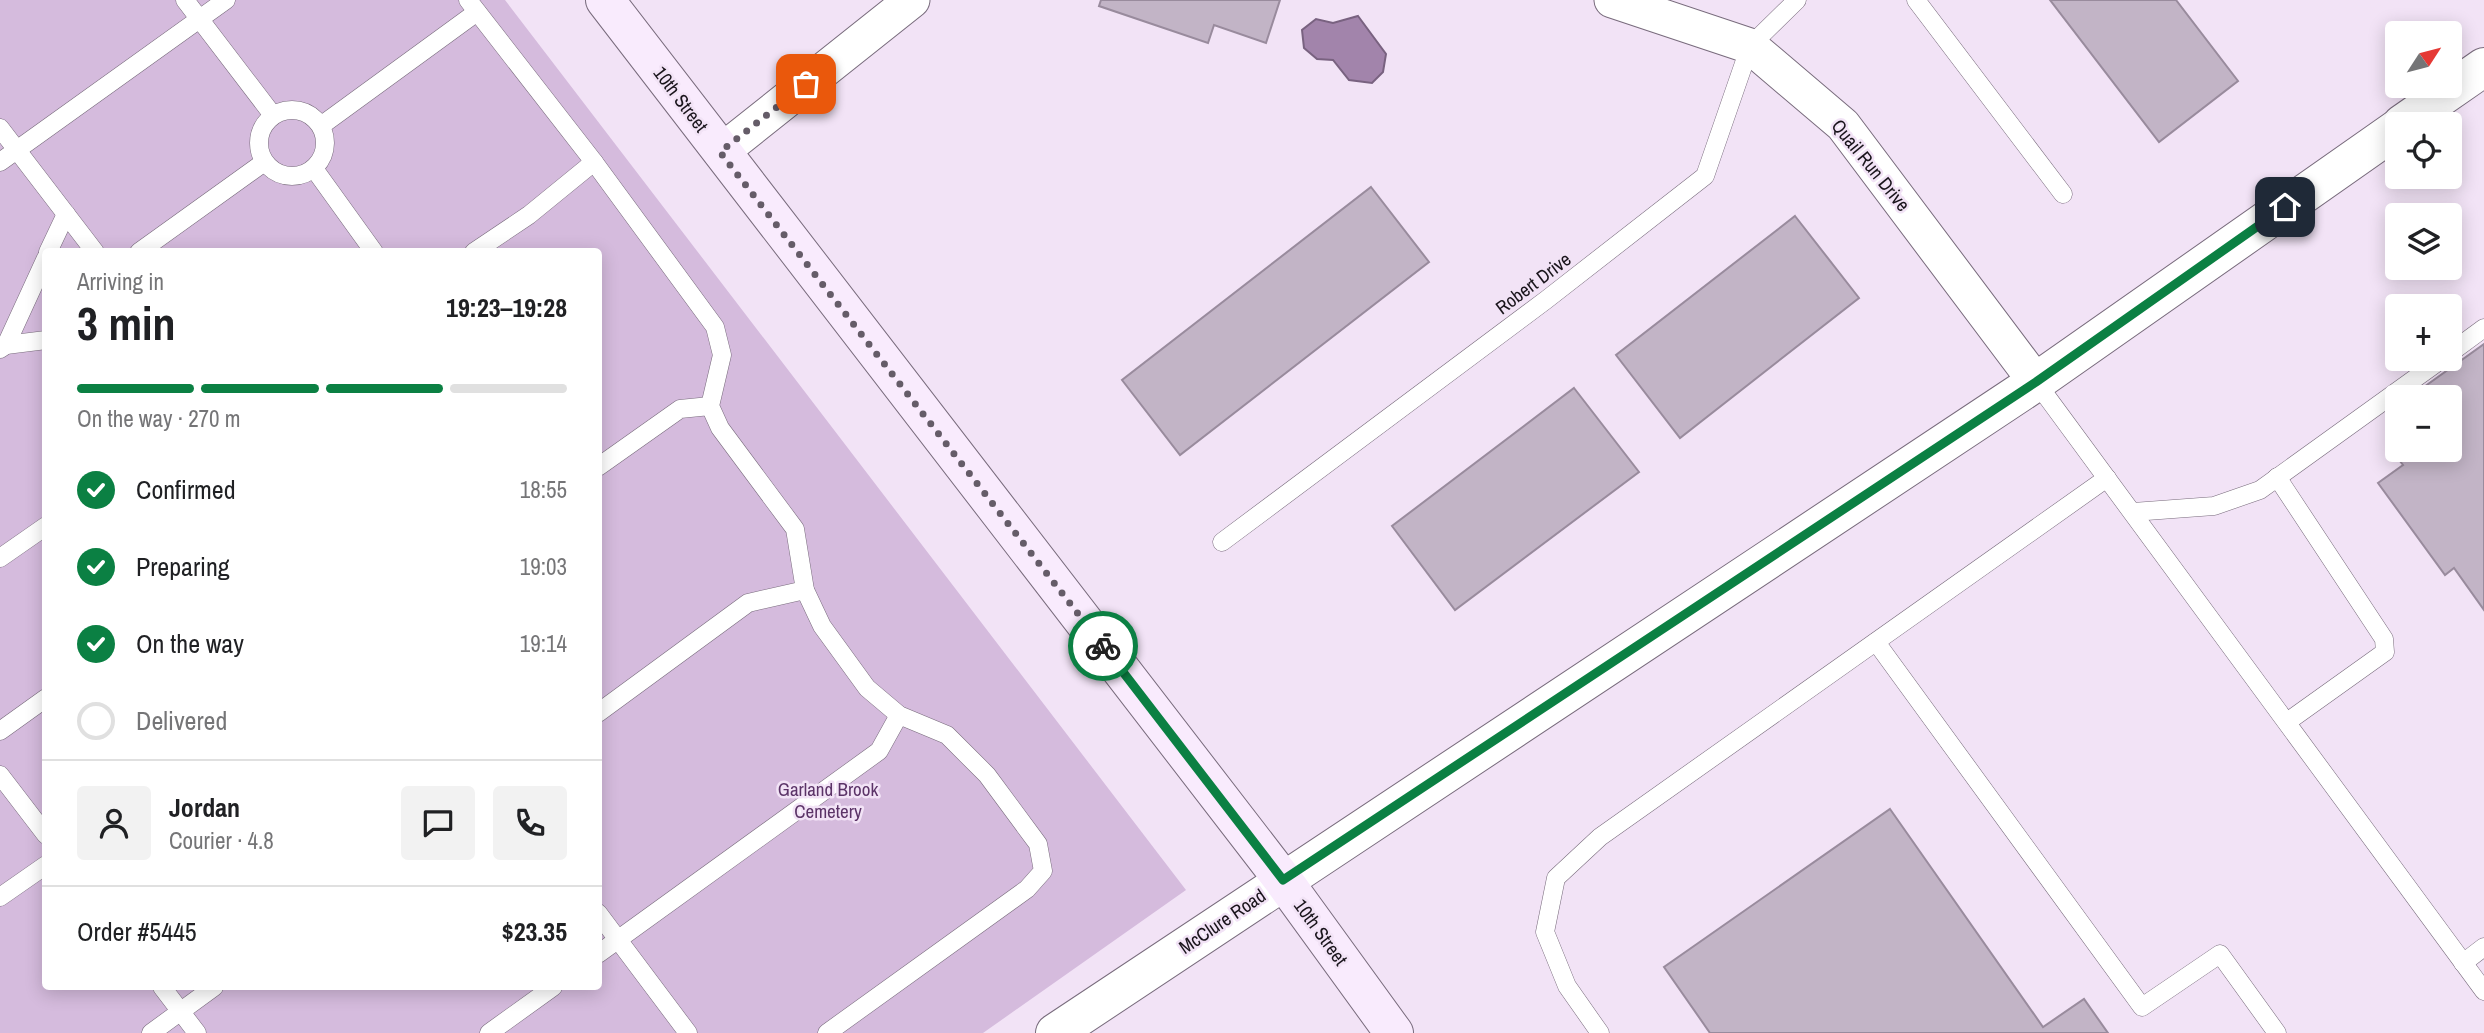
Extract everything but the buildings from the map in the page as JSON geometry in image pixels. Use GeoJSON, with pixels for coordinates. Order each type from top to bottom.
{"type":"FeatureCollection","features":[{"type":"Feature","properties":{"kind":"main road","name":"10th Street"},"geometry":{"type":"LineString","coordinates":[[605,0],[1283,880],[1394,1033]]}},
{"type":"Feature","properties":{"kind":"street"},"geometry":{"type":"LineString","coordinates":[[720,152],[912,0]]}},
{"type":"Feature","properties":{"kind":"street","name":"Quail Run Drive"},"geometry":{"type":"LineString","coordinates":[[1612,0],[1750,46],[1843,125],[2036,382]]}},
{"type":"Feature","properties":{"kind":"street"},"geometry":{"type":"LineString","coordinates":[[2419,112],[2484,67]]}},
{"type":"Feature","properties":{"kind":"street","name":"McClure Road"},"geometry":{"type":"LineString","coordinates":[[1055,1033],[2036,382],[2385,137]]}},
{"type":"Feature","properties":{"kind":"lane"},"geometry":{"type":"LineString","coordinates":[[186,0],[272,114]]}},
{"type":"Feature","properties":{"kind":"lane"},"geometry":{"type":"LineString","coordinates":[[0,162],[226,0]]}},
{"type":"Feature","properties":{"kind":"lane","name":"Robert Drive"},"geometry":{"type":"LineString","coordinates":[[1222,542],[1546,300],[1705,176],[1750,46],[1797,0]]}},
{"type":"Feature","properties":{"kind":"lane"},"geometry":{"type":"LineString","coordinates":[[1916,0],[2063,194]]}},
{"type":"Feature","properties":{"kind":"lane"},"geometry":{"type":"LineString","coordinates":[[322,125],[473,6],[594,162],[715,327],[722,355],[710,406],[720,428],[795,528],[805,590],[822,626],[867,688],[899,715],[947,735],[988,775],[1038,844],[1043,871],[1027,889],[827,1033]]}},
{"type":"Feature","properties":{"kind":"lane"},"geometry":{"type":"LineString","coordinates":[[299,108],[322,125],[326,148],[315,170],[288,178],[263,163],[257,137],[272,114],[299,108]]}},
{"type":"Feature","properties":{"kind":"lane"},"geometry":{"type":"LineString","coordinates":[[0,128],[91,248]]}},
{"type":"Feature","properties":{"kind":"lane"},"geometry":{"type":"LineString","coordinates":[[480,248],[529,215],[594,162]]}},
{"type":"Feature","properties":{"kind":"lane"},"geometry":{"type":"LineString","coordinates":[[145,248],[263,163]]}},
{"type":"Feature","properties":{"kind":"lane"},"geometry":{"type":"LineString","coordinates":[[315,170],[371,248]]}},
{"type":"Feature","properties":{"kind":"lane"},"geometry":{"type":"LineString","coordinates":[[50,248],[66,214]]}},
{"type":"Feature","properties":{"kind":"lane"},"geometry":{"type":"LineString","coordinates":[[3,347],[42,266]]}},
{"type":"Feature","properties":{"kind":"lane"},"geometry":{"type":"LineString","coordinates":[[2462,344],[2484,328]]}},
{"type":"Feature","properties":{"kind":"lane"},"geometry":{"type":"LineString","coordinates":[[3,347],[42,342]]}},
{"type":"Feature","properties":{"kind":"lane"},"geometry":{"type":"LineString","coordinates":[[2133,512],[2214,506],[2260,490],[2425,371]]}},
{"type":"Feature","properties":{"kind":"lane"},"geometry":{"type":"LineString","coordinates":[[2036,382],[2484,991]]}},
{"type":"Feature","properties":{"kind":"lane"},"geometry":{"type":"LineString","coordinates":[[602,464],[680,409],[710,406]]}},
{"type":"Feature","properties":{"kind":"lane"},"geometry":{"type":"LineString","coordinates":[[2277,477],[2384,639],[2385,652],[2287,722]]}},
{"type":"Feature","properties":{"kind":"lane"},"geometry":{"type":"LineString","coordinates":[[1600,1033],[1567,986],[1545,932],[1556,878],[1600,837],[2107,478]]}},
{"type":"Feature","properties":{"kind":"lane"},"geometry":{"type":"LineString","coordinates":[[0,558],[42,529]]}},
{"type":"Feature","properties":{"kind":"lane"},"geometry":{"type":"LineString","coordinates":[[602,710],[748,603],[805,590]]}},
{"type":"Feature","properties":{"kind":"lane"},"geometry":{"type":"LineString","coordinates":[[1876,642],[2142,1007],[2220,954],[2277,1033]]}},
{"type":"Feature","properties":{"kind":"lane"},"geometry":{"type":"LineString","coordinates":[[0,731],[42,701]]}},
{"type":"Feature","properties":{"kind":"lane"},"geometry":{"type":"LineString","coordinates":[[602,951],[879,751],[899,715]]}},
{"type":"Feature","properties":{"kind":"lane"},"geometry":{"type":"LineString","coordinates":[[0,775],[42,830]]}},
{"type":"Feature","properties":{"kind":"lane"},"geometry":{"type":"LineString","coordinates":[[0,897],[42,867]]}},
{"type":"Feature","properties":{"kind":"lane"},"geometry":{"type":"LineString","coordinates":[[602,918],[688,1033]]}},
{"type":"Feature","properties":{"kind":"lane"},"geometry":{"type":"LineString","coordinates":[[2463,963],[2484,947]]}},
{"type":"Feature","properties":{"kind":"lane"},"geometry":{"type":"LineString","coordinates":[[164,990],[197,1033]]}},
{"type":"Feature","properties":{"kind":"lane"},"geometry":{"type":"LineString","coordinates":[[151,1033],[210,990]]}},
{"type":"Feature","properties":{"kind":"lane"},"geometry":{"type":"LineString","coordinates":[[489,1033],[549,990]]}},
{"type":"Feature","properties":{"kind":"green space","name":"Garland Brook Cemetery"},"geometry":{"type":"Polygon","coordinates":[[[0,0],[505,0],[1186,890],[983,1033],[0,1033],[0,0]]]}},
{"type":"Feature","properties":{"kind":"shaded area"},"geometry":{"type":"Polygon","coordinates":[[[1358,16],[1386,54],[1383,72],[1372,83],[1349,80],[1333,60],[1317,59],[1304,48],[1302,30],[1316,19],[1333,23],[1358,16]]]}},
{"type":"Feature","properties":{"kind":"way so far"},"geometry":{"type":"LineString","coordinates":[[806,84],[720,152],[1103,646]]}},
{"type":"Feature","properties":{"kind":"route"},"geometry":{"type":"LineString","coordinates":[[1103,646],[1283,880],[2036,382],[2285,207]]}}]}
